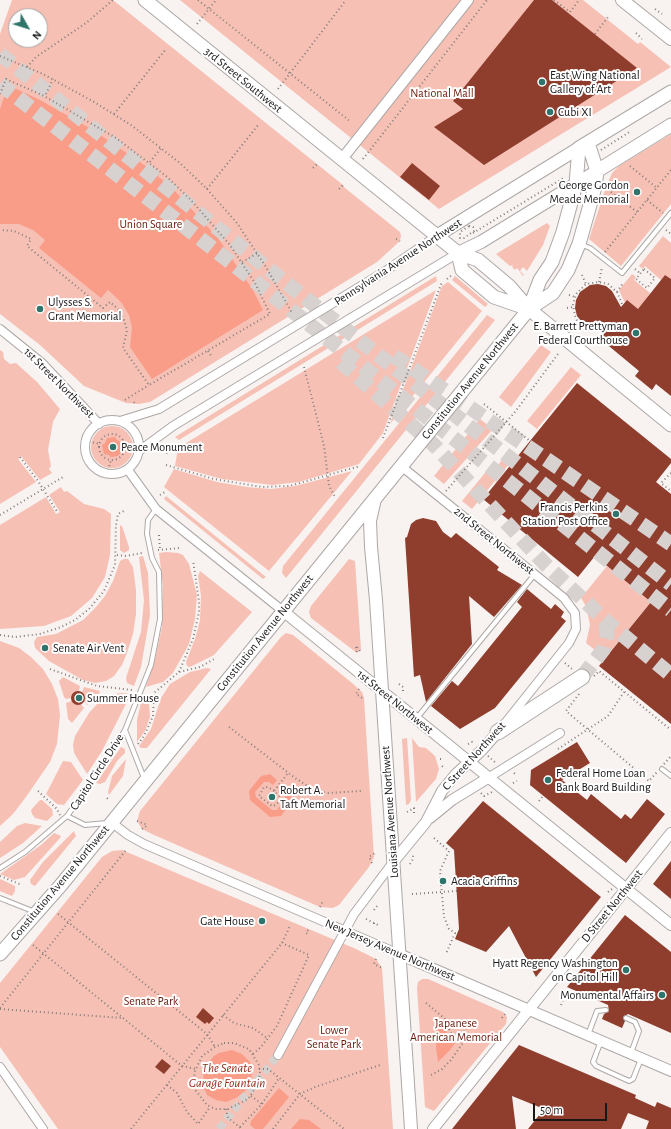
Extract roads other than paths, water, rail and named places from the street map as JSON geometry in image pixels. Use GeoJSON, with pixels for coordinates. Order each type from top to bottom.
{"type":"FeatureCollection","features":[{"type":"Feature","properties":{"kind":"highway"},"geometry":{"type":"LineString","coordinates":[[498,732],[584,676]]}},
{"type":"Feature","properties":{"kind":"main road","name":"3rd Street Southwest"},"geometry":{"type":"LineString","coordinates":[[145,0],[455,250]]}},
{"type":"Feature","properties":{"kind":"main road"},"geometry":{"type":"LineString","coordinates":[[622,0],[671,40]]}},
{"type":"Feature","properties":{"kind":"main road","name":"Pennsylvania Avenue Northwest"},"geometry":{"type":"LineString","coordinates":[[438,235],[671,92]]}},
{"type":"Feature","properties":{"kind":"main road","name":"Pennsylvania Avenue Northwest"},"geometry":{"type":"LineString","coordinates":[[455,250],[480,242],[572,179],[596,171],[671,125]]}},
{"type":"Feature","properties":{"kind":"main road","name":"Constitution Avenue Northwest"},"geometry":{"type":"LineString","coordinates":[[528,309],[553,293],[568,270],[580,244],[594,196],[596,171],[592,156],[584,145]]}},
{"type":"Feature","properties":{"kind":"main road","name":"Constitution Avenue Northwest"},"geometry":{"type":"LineString","coordinates":[[0,954],[38,913],[528,309],[540,280],[552,262],[558,247],[572,179],[578,166],[584,145]]}},
{"type":"Feature","properties":{"kind":"main road"},"geometry":{"type":"LineString","coordinates":[[455,250],[462,270],[494,297],[528,309]]}},
{"type":"Feature","properties":{"kind":"main road"},"geometry":{"type":"LineString","coordinates":[[455,250],[478,260],[509,286],[528,309],[671,425]]}},
{"type":"Feature","properties":{"kind":"main road","name":"Louisiana Avenue Northwest"},"geometry":{"type":"LineString","coordinates":[[376,496],[371,513],[370,528],[394,861],[411,1129]]}},
{"type":"Feature","properties":{"kind":"street"},"geometry":{"type":"LineString","coordinates":[[342,159],[468,0]]}},
{"type":"Feature","properties":{"kind":"street","name":"Pennsylvania Avenue Northwest"},"geometry":{"type":"LineString","coordinates":[[99,424],[109,420],[120,421],[159,409],[384,272],[438,235]]}},
{"type":"Feature","properties":{"kind":"street","name":"Pennsylvania Avenue Northwest"},"geometry":{"type":"LineString","coordinates":[[139,451],[173,426],[455,250]]}},
{"type":"Feature","properties":{"kind":"street","name":"1st Street Northwest"},"geometry":{"type":"LineString","coordinates":[[0,329],[42,363],[99,424]]}},
{"type":"Feature","properties":{"kind":"street"},"geometry":{"type":"LineString","coordinates":[[99,424],[90,431],[86,441],[84,447],[87,459],[95,469],[107,474],[118,474],[128,470],[136,462],[139,451],[139,445],[135,433],[131,428],[120,421]]}},
{"type":"Feature","properties":{"kind":"street","name":"2nd Street Northwest"},"geometry":{"type":"LineString","coordinates":[[401,466],[569,602],[575,613],[577,624]]}},
{"type":"Feature","properties":{"kind":"street","name":"1st Street Northwest"},"geometry":{"type":"LineString","coordinates":[[128,470],[156,509],[626,888],[671,926]]}},
{"type":"Feature","properties":{"kind":"street","name":"C Street Northwest"},"geometry":{"type":"LineString","coordinates":[[278,1054],[354,914],[426,822],[442,791],[455,775],[498,732],[569,643],[575,633],[577,624]]}},
{"type":"Feature","properties":{"kind":"street"},"geometry":{"type":"LineString","coordinates":[[426,822],[452,800],[560,732]]}},
{"type":"Feature","properties":{"kind":"street","name":"New Jersey Avenue Northwest"},"geometry":{"type":"LineString","coordinates":[[112,822],[128,835],[144,844],[671,1071]]}},
{"type":"Feature","properties":{"kind":"street","name":"D Street Northwest"},"geometry":{"type":"LineString","coordinates":[[433,1129],[671,833]]}},
{"type":"Feature","properties":{"kind":"street"},"geometry":{"type":"LineString","coordinates":[[0,1067],[43,1129]]}},
{"type":"Feature","properties":{"kind":"lane"},"geometry":{"type":"LineString","coordinates":[[580,244],[590,248],[622,273],[671,213]]}},
{"type":"Feature","properties":{"kind":"lane","name":"Capitol Circle Drive"},"geometry":{"type":"LineString","coordinates":[[0,868],[25,852],[67,816],[108,759],[124,730],[151,665],[160,618],[159,572],[152,558],[147,534],[148,520],[156,509]]}},
{"type":"Feature","properties":{"kind":"lane"},"geometry":{"type":"LineString","coordinates":[[416,719],[535,574]]}},
{"type":"Feature","properties":{"kind":"lane"},"geometry":{"type":"LineString","coordinates":[[124,730],[145,780]]}},
{"type":"Feature","properties":{"kind":"lane"},"geometry":{"type":"LineString","coordinates":[[661,768],[671,776]]}},
{"type":"Feature","properties":{"kind":"lane"},"geometry":{"type":"LineString","coordinates":[[67,816],[85,825],[112,822]]}},
{"type":"Feature","properties":{"kind":"lane"},"geometry":{"type":"LineString","coordinates":[[0,898],[38,913]]}},
{"type":"Feature","properties":{"kind":"lane"},"geometry":{"type":"LineString","coordinates":[[588,1035],[597,1011],[606,1010]]}},
{"type":"Feature","properties":{"kind":"lane"},"geometry":{"type":"LineString","coordinates":[[626,1018],[635,1022],[639,1031],[631,1053]]}},
{"type":"Feature","properties":{"kind":"lane"},"geometry":{"type":"LineString","coordinates":[[601,1041],[593,1062],[596,1066],[629,1081],[633,1079],[641,1058]]}},
{"type":"Feature","properties":{"kind":"water"},"geometry":{"type":"Polygon","coordinates":[[[8,85],[40,100],[93,130],[147,167],[172,188],[218,238],[253,290],[263,310],[152,379],[130,347],[132,328],[129,315],[121,302],[108,290],[101,298],[39,248],[45,240],[33,230],[19,224],[0,224],[0,109],[8,85]]]}},
{"type":"Feature","properties":{"kind":"water"},"geometry":{"type":"Polygon","coordinates":[[[115,437],[117,440],[122,442],[123,450],[118,456],[110,457],[109,455],[104,454],[102,445],[105,443],[107,438],[115,437]]]}},
{"type":"Feature","properties":{"kind":"water"},"geometry":{"type":"Polygon","coordinates":[[[270,774],[277,780],[273,785],[269,782],[264,782],[255,792],[256,797],[272,810],[277,810],[285,799],[285,794],[280,790],[284,786],[290,791],[292,801],[281,816],[270,817],[250,800],[249,791],[261,776],[270,774]]]}},
{"type":"Feature","properties":{"kind":"water"},"geometry":{"type":"Polygon","coordinates":[[[444,1027],[450,1038],[457,1040],[450,1050],[438,1062],[436,1047],[437,1030],[444,1027]]]}},
{"type":"Feature","properties":{"kind":"water","name":"The Senate Garage Fountain"},"geometry":{"type":"Polygon","coordinates":[[[232,1050],[242,1054],[250,1062],[252,1074],[251,1080],[245,1091],[236,1098],[226,1102],[216,1100],[207,1095],[203,1086],[204,1068],[214,1056],[219,1053],[232,1050]]]}},
{"type":"Feature","properties":{"kind":"water"},"geometry":{"type":"Polygon","coordinates":[[[279,1088],[289,1097],[263,1129],[255,1129],[250,1125],[251,1121],[279,1088]]]}},
{"type":"Feature","properties":{"kind":"water"},"geometry":{"type":"Polygon","coordinates":[[[300,1119],[309,1120],[321,1129],[291,1129],[300,1119]]]}},
{"type":"Feature","properties":{"kind":"tunnel"},"geometry":{"type":"LineString","coordinates":[[0,54],[281,279],[671,584]]}},
{"type":"Feature","properties":{"kind":"tunnel"},"geometry":{"type":"LineString","coordinates":[[0,84],[224,257],[671,610]]}},
{"type":"Feature","properties":{"kind":"tunnel"},"geometry":{"type":"LineString","coordinates":[[394,356],[671,544]]}},
{"type":"Feature","properties":{"kind":"tunnel"},"geometry":{"type":"LineString","coordinates":[[341,362],[434,445],[546,565],[606,621],[671,675]]}},
{"type":"Feature","properties":{"kind":"tunnel"},"geometry":{"type":"LineString","coordinates":[[582,677],[603,650],[607,635],[606,621]]}},
{"type":"Feature","properties":{"kind":"tunnel"},"geometry":{"type":"LineString","coordinates":[[219,1129],[278,1055]]}},
{"type":"Feature","properties":{"kind":"place","name":"East Wing National Gallery of Art"},"geometry":{"type":"Point","coordinates":[542,82]}},
{"type":"Feature","properties":{"kind":"place","name":"Cubi XI"},"geometry":{"type":"Point","coordinates":[550,112]}},
{"type":"Feature","properties":{"kind":"place","name":"George Gordon Meade Memorial"},"geometry":{"type":"Point","coordinates":[637,192]}},
{"type":"Feature","properties":{"kind":"place","name":"Ulysses S. Grant Memorial"},"geometry":{"type":"Point","coordinates":[40,309]}},
{"type":"Feature","properties":{"kind":"place","name":"E. Barrett Prettyman Federal Courthouse"},"geometry":{"type":"Point","coordinates":[636,333]}},
{"type":"Feature","properties":{"kind":"place","name":"Peace Monument"},"geometry":{"type":"Point","coordinates":[113,447]}},
{"type":"Feature","properties":{"kind":"place","name":"Francis Perkins Station Post Office"},"geometry":{"type":"Point","coordinates":[616,514]}},
{"type":"Feature","properties":{"kind":"place","name":"Senate Air Vent"},"geometry":{"type":"Point","coordinates":[45,648]}},
{"type":"Feature","properties":{"kind":"place","name":"Summer House"},"geometry":{"type":"Point","coordinates":[79,698]}},
{"type":"Feature","properties":{"kind":"place","name":"Federal Home Loan Bank Board Building"},"geometry":{"type":"Point","coordinates":[548,780]}},
{"type":"Feature","properties":{"kind":"place","name":"Robert A. Taft Memorial"},"geometry":{"type":"Point","coordinates":[272,797]}},
{"type":"Feature","properties":{"kind":"place","name":"Acacia Griffins"},"geometry":{"type":"Point","coordinates":[443,881]}},
{"type":"Feature","properties":{"kind":"place","name":"Gate House"},"geometry":{"type":"Point","coordinates":[262,921]}},
{"type":"Feature","properties":{"kind":"place","name":"Hyatt Regency Washington on Capitol Hill"},"geometry":{"type":"Point","coordinates":[626,970]}},
{"type":"Feature","properties":{"kind":"place","name":"Monumental Affairs"},"geometry":{"type":"Point","coordinates":[662,995]}},
{"type":"Feature","properties":{"kind":"park label","name":"National Mall"},"geometry":{"type":"Point","coordinates":[442,93]}},
{"type":"Feature","properties":{"kind":"park label","name":"Union Square"},"geometry":{"type":"Point","coordinates":[151,224]}},
{"type":"Feature","properties":{"kind":"park label","name":"Senate Park"},"geometry":{"type":"Point","coordinates":[151,1001]}},
{"type":"Feature","properties":{"kind":"park label","name":"Japanese American Memorial"},"geometry":{"type":"Point","coordinates":[456,1030]}},
{"type":"Feature","properties":{"kind":"park label","name":"Lower Senate Park"},"geometry":{"type":"Point","coordinates":[334,1037]}}]}
